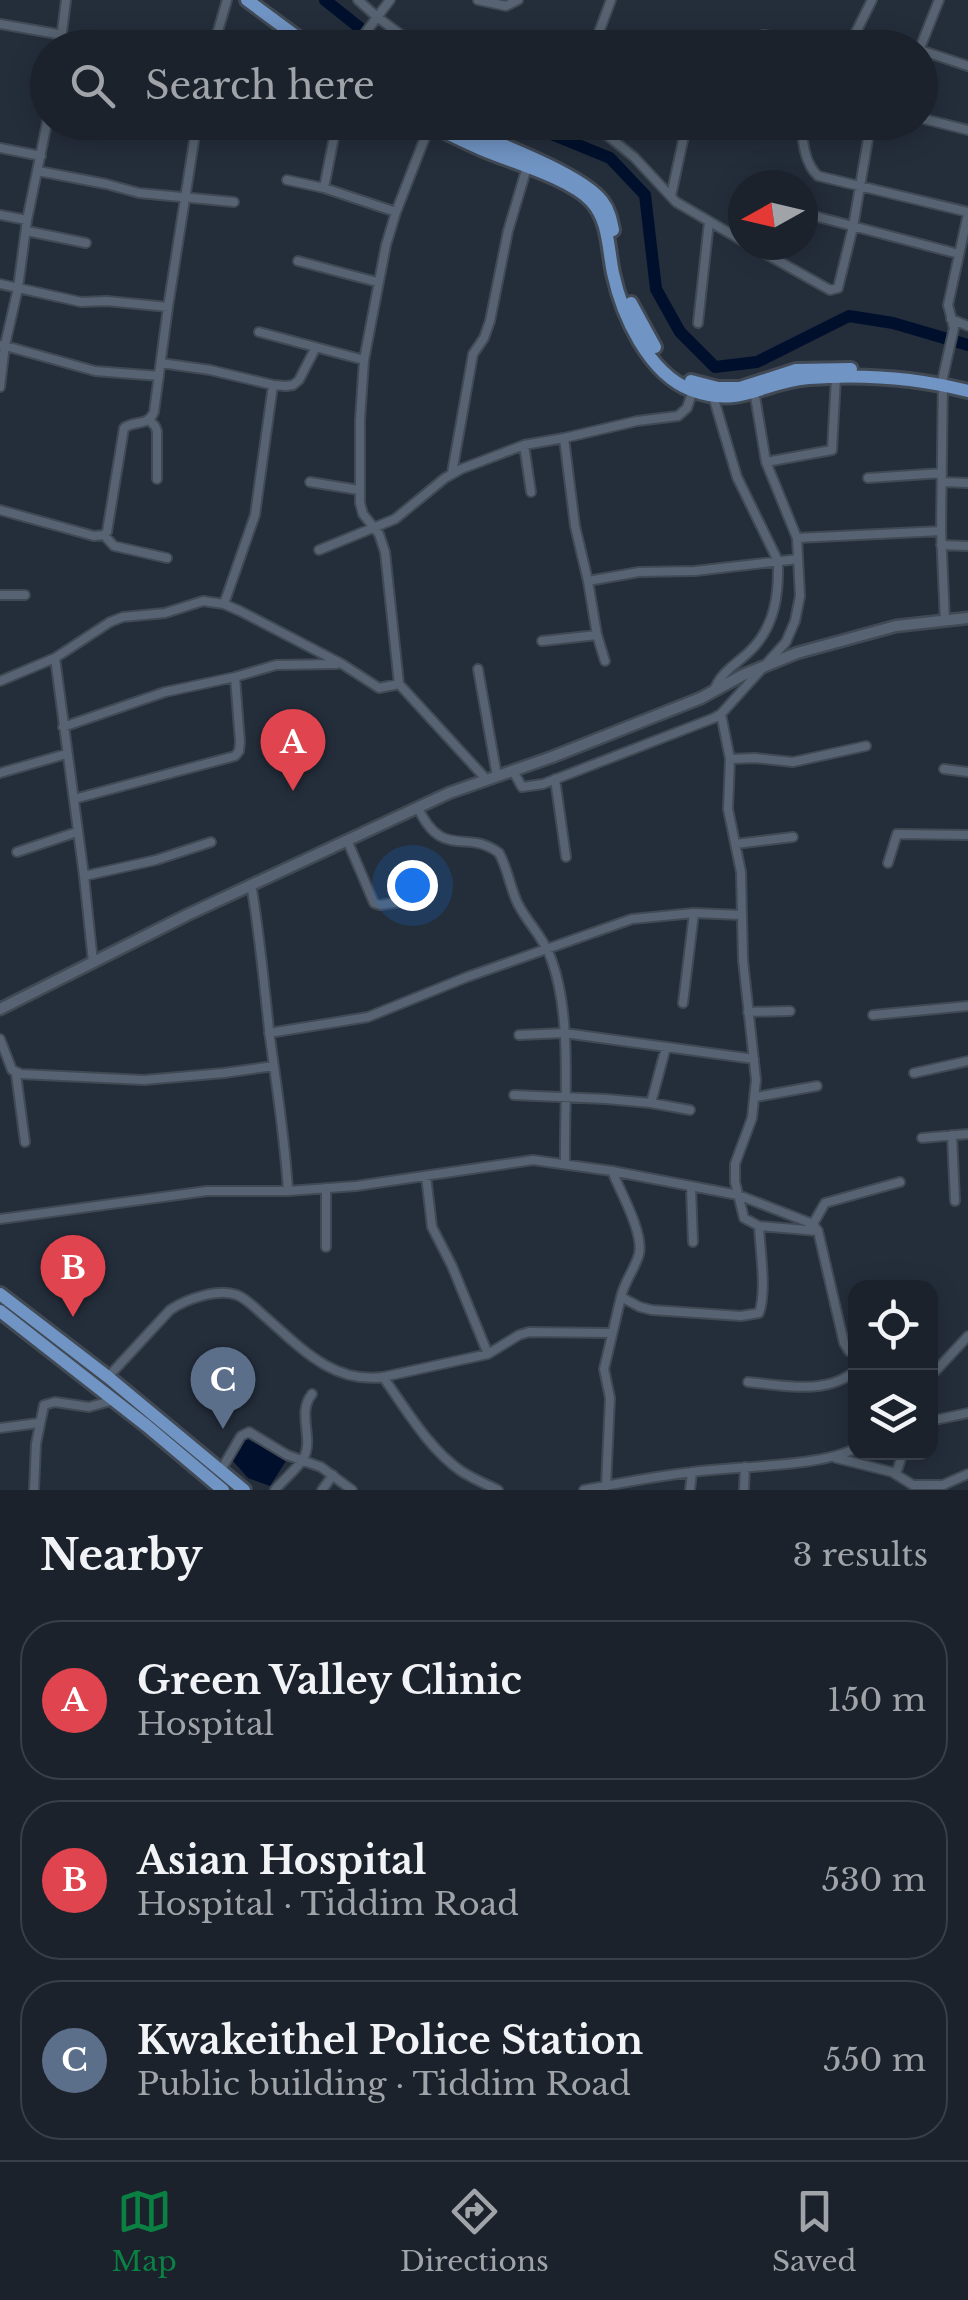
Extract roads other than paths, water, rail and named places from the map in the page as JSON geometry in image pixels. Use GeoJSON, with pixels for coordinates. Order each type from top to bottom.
{"type":"FeatureCollection","features":[{"type":"Feature","properties":{"kind":"highway"},"geometry":{"type":"LineString","coordinates":[[246,0],[287,30]]}},
{"type":"Feature","properties":{"kind":"highway"},"geometry":{"type":"LineString","coordinates":[[260,0],[299,30]]}},
{"type":"Feature","properties":{"kind":"highway"},"geometry":{"type":"LineString","coordinates":[[462,140],[568,186],[592,202],[605,226],[617,290],[634,329],[662,371],[692,390],[724,398],[794,380],[836,377],[968,383]]}},
{"type":"Feature","properties":{"kind":"highway"},"geometry":{"type":"LineString","coordinates":[[489,140],[578,180],[602,200],[610,215],[633,309],[668,365],[678,373],[704,386],[754,390],[779,375],[808,369],[886,370],[944,381],[968,392]]}},
{"type":"Feature","properties":{"kind":"highway"},"geometry":{"type":"LineString","coordinates":[[0,1294],[244,1490]]}},
{"type":"Feature","properties":{"kind":"highway"},"geometry":{"type":"LineString","coordinates":[[0,1311],[223,1490]]}},
{"type":"Feature","properties":{"kind":"street"},"geometry":{"type":"LineString","coordinates":[[63,30],[66,0]]}},
{"type":"Feature","properties":{"kind":"street"},"geometry":{"type":"LineString","coordinates":[[218,30],[227,0]]}},
{"type":"Feature","properties":{"kind":"street"},"geometry":{"type":"LineString","coordinates":[[358,0],[393,30]]}},
{"type":"Feature","properties":{"kind":"street"},"geometry":{"type":"LineString","coordinates":[[367,30],[390,0]]}},
{"type":"Feature","properties":{"kind":"street"},"geometry":{"type":"LineString","coordinates":[[478,0],[506,6],[518,0]]}},
{"type":"Feature","properties":{"kind":"street"},"geometry":{"type":"LineString","coordinates":[[600,30],[611,0]]}},
{"type":"Feature","properties":{"kind":"street"},"geometry":{"type":"LineString","coordinates":[[857,30],[872,0]]}},
{"type":"Feature","properties":{"kind":"street"},"geometry":{"type":"LineString","coordinates":[[927,30],[939,0]]}},
{"type":"Feature","properties":{"kind":"street"},"geometry":{"type":"LineString","coordinates":[[0,24],[38,30]]}},
{"type":"Feature","properties":{"kind":"street"},"geometry":{"type":"LineString","coordinates":[[938,55],[968,66]]}},
{"type":"Feature","properties":{"kind":"street"},"geometry":{"type":"LineString","coordinates":[[938,122],[968,130]]}},
{"type":"Feature","properties":{"kind":"street"},"geometry":{"type":"LineString","coordinates":[[0,387],[2,345],[18,288],[44,140]]}},
{"type":"Feature","properties":{"kind":"street"},"geometry":{"type":"LineString","coordinates":[[104,535],[124,428],[149,420],[154,412],[195,140]]}},
{"type":"Feature","properties":{"kind":"street"},"geometry":{"type":"LineString","coordinates":[[324,188],[333,140]]}},
{"type":"Feature","properties":{"kind":"street"},"geometry":{"type":"LineString","coordinates":[[423,140],[396,212],[377,282],[364,360],[359,490],[363,514],[375,528],[384,552],[400,684],[492,778]]}},
{"type":"Feature","properties":{"kind":"street"},"geometry":{"type":"LineString","coordinates":[[613,140],[671,197],[728,233]]}},
{"type":"Feature","properties":{"kind":"street"},"geometry":{"type":"LineString","coordinates":[[671,197],[683,140]]}},
{"type":"Feature","properties":{"kind":"street"},"geometry":{"type":"LineString","coordinates":[[802,140],[814,174],[821,178],[968,213],[948,306],[952,323],[944,381],[941,531],[945,621]]}},
{"type":"Feature","properties":{"kind":"street"},"geometry":{"type":"LineString","coordinates":[[777,260],[832,290],[839,285],[868,140]]}},
{"type":"Feature","properties":{"kind":"street"},"geometry":{"type":"LineString","coordinates":[[0,148],[41,156]]}},
{"type":"Feature","properties":{"kind":"street"},"geometry":{"type":"LineString","coordinates":[[452,472],[474,349],[484,338],[490,321],[508,231],[527,167]]}},
{"type":"Feature","properties":{"kind":"street"},"geometry":{"type":"LineString","coordinates":[[38,172],[139,193],[234,202]]}},
{"type":"Feature","properties":{"kind":"street"},"geometry":{"type":"LineString","coordinates":[[286,180],[396,212]]}},
{"type":"Feature","properties":{"kind":"street"},"geometry":{"type":"LineString","coordinates":[[0,215],[27,220]]}},
{"type":"Feature","properties":{"kind":"street"},"geometry":{"type":"LineString","coordinates":[[818,217],[959,254]]}},
{"type":"Feature","properties":{"kind":"street"},"geometry":{"type":"LineString","coordinates":[[698,323],[709,222]]}},
{"type":"Feature","properties":{"kind":"street"},"geometry":{"type":"LineString","coordinates":[[27,231],[86,243]]}},
{"type":"Feature","properties":{"kind":"street"},"geometry":{"type":"LineString","coordinates":[[298,262],[377,282]]}},
{"type":"Feature","properties":{"kind":"street"},"geometry":{"type":"LineString","coordinates":[[0,284],[81,302],[168,307]]}},
{"type":"Feature","properties":{"kind":"street"},"geometry":{"type":"LineString","coordinates":[[952,323],[968,326]]}},
{"type":"Feature","properties":{"kind":"street"},"geometry":{"type":"LineString","coordinates":[[259,332],[364,360]]}},
{"type":"Feature","properties":{"kind":"street"},"geometry":{"type":"LineString","coordinates":[[2,345],[95,371],[159,376]]}},
{"type":"Feature","properties":{"kind":"street"},"geometry":{"type":"LineString","coordinates":[[161,363],[286,386],[299,380],[315,348]]}},
{"type":"Feature","properties":{"kind":"street"},"geometry":{"type":"LineString","coordinates":[[766,462],[832,450],[836,377]]}},
{"type":"Feature","properties":{"kind":"street"},"geometry":{"type":"LineString","coordinates":[[224,604],[256,515],[272,384]]}},
{"type":"Feature","properties":{"kind":"street"},"geometry":{"type":"LineString","coordinates":[[319,550],[404,512],[452,472],[524,445],[678,416],[687,408],[692,390]]}},
{"type":"Feature","properties":{"kind":"street"},"geometry":{"type":"LineString","coordinates":[[0,1010],[251,884],[449,792],[492,778],[516,776],[618,741],[721,714],[786,642],[800,596],[797,538],[766,462],[754,390]]}},
{"type":"Feature","properties":{"kind":"street"},"geometry":{"type":"LineString","coordinates":[[713,396],[737,477],[778,561],[778,588],[771,618],[758,642],[725,671],[714,691]]}},
{"type":"Feature","properties":{"kind":"street"},"geometry":{"type":"LineString","coordinates":[[149,420],[157,431],[157,479]]}},
{"type":"Feature","properties":{"kind":"street"},"geometry":{"type":"LineString","coordinates":[[564,438],[575,526],[605,661]]}},
{"type":"Feature","properties":{"kind":"street"},"geometry":{"type":"LineString","coordinates":[[524,445],[531,492]]}},
{"type":"Feature","properties":{"kind":"street"},"geometry":{"type":"LineString","coordinates":[[868,478],[942,478],[968,483]]}},
{"type":"Feature","properties":{"kind":"street"},"geometry":{"type":"LineString","coordinates":[[310,482],[359,490]]}},
{"type":"Feature","properties":{"kind":"street"},"geometry":{"type":"LineString","coordinates":[[0,510],[94,536],[104,535]]}},
{"type":"Feature","properties":{"kind":"street"},"geometry":{"type":"LineString","coordinates":[[797,538],[941,531]]}},
{"type":"Feature","properties":{"kind":"street"},"geometry":{"type":"LineString","coordinates":[[104,535],[114,546],[167,558]]}},
{"type":"Feature","properties":{"kind":"street"},"geometry":{"type":"LineString","coordinates":[[942,545],[968,546]]}},
{"type":"Feature","properties":{"kind":"street"},"geometry":{"type":"LineString","coordinates":[[588,582],[638,572],[798,559]]}},
{"type":"Feature","properties":{"kind":"street"},"geometry":{"type":"LineString","coordinates":[[0,595],[26,595]]}},
{"type":"Feature","properties":{"kind":"street"},"geometry":{"type":"LineString","coordinates":[[0,682],[55,658],[122,617],[165,613],[203,601],[224,604],[342,664],[378,688],[400,684]]}},
{"type":"Feature","properties":{"kind":"street"},"geometry":{"type":"LineString","coordinates":[[516,776],[522,787],[528,788],[556,779],[618,741],[796,653],[896,626],[968,618]]}},
{"type":"Feature","properties":{"kind":"street"},"geometry":{"type":"LineString","coordinates":[[542,641],[596,634]]}},
{"type":"Feature","properties":{"kind":"street"},"geometry":{"type":"LineString","coordinates":[[55,658],[93,962]]}},
{"type":"Feature","properties":{"kind":"street"},"geometry":{"type":"LineString","coordinates":[[63,727],[165,692],[289,663],[342,664]]}},
{"type":"Feature","properties":{"kind":"street"},"geometry":{"type":"LineString","coordinates":[[478,669],[492,778]]}},
{"type":"Feature","properties":{"kind":"street"},"geometry":{"type":"LineString","coordinates":[[74,799],[235,756],[240,751],[240,742],[235,677]]}},
{"type":"Feature","properties":{"kind":"street"},"geometry":{"type":"LineString","coordinates":[[721,714],[730,759],[728,808],[742,872],[741,914],[756,1011],[756,1098],[735,1164],[738,1196],[745,1219],[760,1226],[816,1227]]}},
{"type":"Feature","properties":{"kind":"street"},"geometry":{"type":"LineString","coordinates":[[730,759],[793,762],[866,746]]}},
{"type":"Feature","properties":{"kind":"street"},"geometry":{"type":"LineString","coordinates":[[0,773],[66,754]]}},
{"type":"Feature","properties":{"kind":"street"},"geometry":{"type":"LineString","coordinates":[[944,769],[968,772]]}},
{"type":"Feature","properties":{"kind":"street"},"geometry":{"type":"LineString","coordinates":[[556,779],[566,858]]}},
{"type":"Feature","properties":{"kind":"street"},"geometry":{"type":"LineString","coordinates":[[418,808],[430,829],[440,837],[485,846],[499,853],[520,908],[547,948],[558,980],[564,1033],[565,1164]]}},
{"type":"Feature","properties":{"kind":"street"},"geometry":{"type":"LineString","coordinates":[[17,852],[77,832]]}},
{"type":"Feature","properties":{"kind":"street"},"geometry":{"type":"LineString","coordinates":[[888,863],[897,834],[968,834]]}},
{"type":"Feature","properties":{"kind":"street"},"geometry":{"type":"LineString","coordinates":[[736,844],[793,837]]}},
{"type":"Feature","properties":{"kind":"street"},"geometry":{"type":"LineString","coordinates":[[346,840],[374,903],[406,900]]}},
{"type":"Feature","properties":{"kind":"street"},"geometry":{"type":"LineString","coordinates":[[84,876],[156,860],[211,842]]}},
{"type":"Feature","properties":{"kind":"street"},"geometry":{"type":"LineString","coordinates":[[251,884],[284,1130],[288,1191]]}},
{"type":"Feature","properties":{"kind":"street"},"geometry":{"type":"LineString","coordinates":[[270,1032],[368,1017],[467,976],[632,919],[694,913],[741,914]]}},
{"type":"Feature","properties":{"kind":"street"},"geometry":{"type":"LineString","coordinates":[[683,1003],[694,913]]}},
{"type":"Feature","properties":{"kind":"street"},"geometry":{"type":"LineString","coordinates":[[873,1015],[968,1006]]}},
{"type":"Feature","properties":{"kind":"street"},"geometry":{"type":"LineString","coordinates":[[756,1011],[790,1011]]}},
{"type":"Feature","properties":{"kind":"street"},"geometry":{"type":"LineString","coordinates":[[518,1035],[564,1033],[754,1059]]}},
{"type":"Feature","properties":{"kind":"street"},"geometry":{"type":"LineString","coordinates":[[0,1039],[16,1074],[25,1142]]}},
{"type":"Feature","properties":{"kind":"street"},"geometry":{"type":"LineString","coordinates":[[651,1103],[666,1048]]}},
{"type":"Feature","properties":{"kind":"street"},"geometry":{"type":"LineString","coordinates":[[914,1073],[968,1061]]}},
{"type":"Feature","properties":{"kind":"street"},"geometry":{"type":"LineString","coordinates":[[16,1074],[144,1080],[274,1066]]}},
{"type":"Feature","properties":{"kind":"street"},"geometry":{"type":"LineString","coordinates":[[756,1098],[817,1086]]}},
{"type":"Feature","properties":{"kind":"street"},"geometry":{"type":"LineString","coordinates":[[514,1095],[651,1103],[690,1110]]}},
{"type":"Feature","properties":{"kind":"street"},"geometry":{"type":"LineString","coordinates":[[922,1138],[968,1134]]}},
{"type":"Feature","properties":{"kind":"street"},"geometry":{"type":"LineString","coordinates":[[952,1135],[955,1201]]}},
{"type":"Feature","properties":{"kind":"street"},"geometry":{"type":"LineString","coordinates":[[0,1219],[207,1190],[326,1188],[519,1161],[612,1171],[738,1196],[816,1227]]}},
{"type":"Feature","properties":{"kind":"street"},"geometry":{"type":"LineString","coordinates":[[606,1486],[610,1398],[604,1369],[620,1298],[640,1245],[612,1171]]}},
{"type":"Feature","properties":{"kind":"street"},"geometry":{"type":"LineString","coordinates":[[426,1176],[432,1227],[488,1354]]}},
{"type":"Feature","properties":{"kind":"street"},"geometry":{"type":"LineString","coordinates":[[848,1348],[816,1227],[819,1210],[828,1202],[900,1182]]}},
{"type":"Feature","properties":{"kind":"street"},"geometry":{"type":"LineString","coordinates":[[691,1187],[693,1242]]}},
{"type":"Feature","properties":{"kind":"street"},"geometry":{"type":"LineString","coordinates":[[326,1188],[326,1247]]}},
{"type":"Feature","properties":{"kind":"street"},"geometry":{"type":"LineString","coordinates":[[620,1298],[652,1310],[755,1315],[762,1306],[760,1226]]}},
{"type":"Feature","properties":{"kind":"street"},"geometry":{"type":"LineString","coordinates":[[108,1377],[170,1310],[183,1302],[222,1294],[243,1298],[293,1344],[338,1372],[366,1378],[488,1354],[529,1332],[611,1333]]}},
{"type":"Feature","properties":{"kind":"street"},"geometry":{"type":"LineString","coordinates":[[936,1370],[968,1336]]}},
{"type":"Feature","properties":{"kind":"street"},"geometry":{"type":"LineString","coordinates":[[383,1377],[451,1463],[498,1490]]}},
{"type":"Feature","properties":{"kind":"street"},"geometry":{"type":"LineString","coordinates":[[748,1382],[821,1385],[848,1377]]}},
{"type":"Feature","properties":{"kind":"street"},"geometry":{"type":"LineString","coordinates":[[274,1490],[302,1460],[306,1447],[305,1406],[312,1394]]}},
{"type":"Feature","properties":{"kind":"street"},"geometry":{"type":"LineString","coordinates":[[34,1490],[38,1423],[48,1402],[89,1406],[114,1400]]}},
{"type":"Feature","properties":{"kind":"street"},"geometry":{"type":"LineString","coordinates":[[938,1420],[968,1413]]}},
{"type":"Feature","properties":{"kind":"street"},"geometry":{"type":"LineString","coordinates":[[0,1428],[38,1423]]}},
{"type":"Feature","properties":{"kind":"street"},"geometry":{"type":"LineString","coordinates":[[221,1470],[241,1436],[249,1432],[287,1455],[320,1467],[352,1490]]}},
{"type":"Feature","properties":{"kind":"street"},"geometry":{"type":"LineString","coordinates":[[584,1490],[848,1452]]}},
{"type":"Feature","properties":{"kind":"street"},"geometry":{"type":"LineString","coordinates":[[828,1457],[896,1474],[905,1486],[940,1486],[963,1476]]}},
{"type":"Feature","properties":{"kind":"street"},"geometry":{"type":"LineString","coordinates":[[896,1474],[900,1460]]}},
{"type":"Feature","properties":{"kind":"street"},"geometry":{"type":"LineString","coordinates":[[744,1490],[745,1466]]}},
{"type":"Feature","properties":{"kind":"street"},"geometry":{"type":"LineString","coordinates":[[690,1490],[692,1472]]}},
{"type":"Feature","properties":{"kind":"street"},"geometry":{"type":"LineString","coordinates":[[322,1490],[333,1475]]}},
{"type":"Feature","properties":{"kind":"street"},"geometry":{"type":"LineString","coordinates":[[956,1490],[963,1476]]}},
{"type":"Feature","properties":{"kind":"water"},"geometry":{"type":"Polygon","coordinates":[[[248,1439],[286,1461],[270,1486],[248,1478],[231,1459],[242,1440],[248,1439]]]}},
{"type":"Feature","properties":{"kind":"waterway"},"geometry":{"type":"LineString","coordinates":[[325,0],[362,30]]}},
{"type":"Feature","properties":{"kind":"waterway"},"geometry":{"type":"LineString","coordinates":[[566,140],[610,158],[645,195],[656,289],[680,332],[715,367],[757,362],[849,316],[893,323],[968,345]]}},
{"type":"Feature","properties":{"kind":"place","name":"Green Valley Clinic"},"geometry":{"type":"Point","coordinates":[293,791]}},
{"type":"Feature","properties":{"kind":"place","name":"Asian Hospital"},"geometry":{"type":"Point","coordinates":[73,1317]}},
{"type":"Feature","properties":{"kind":"place","name":"Kwakeithel Police Station"},"geometry":{"type":"Point","coordinates":[223,1429]}}]}
